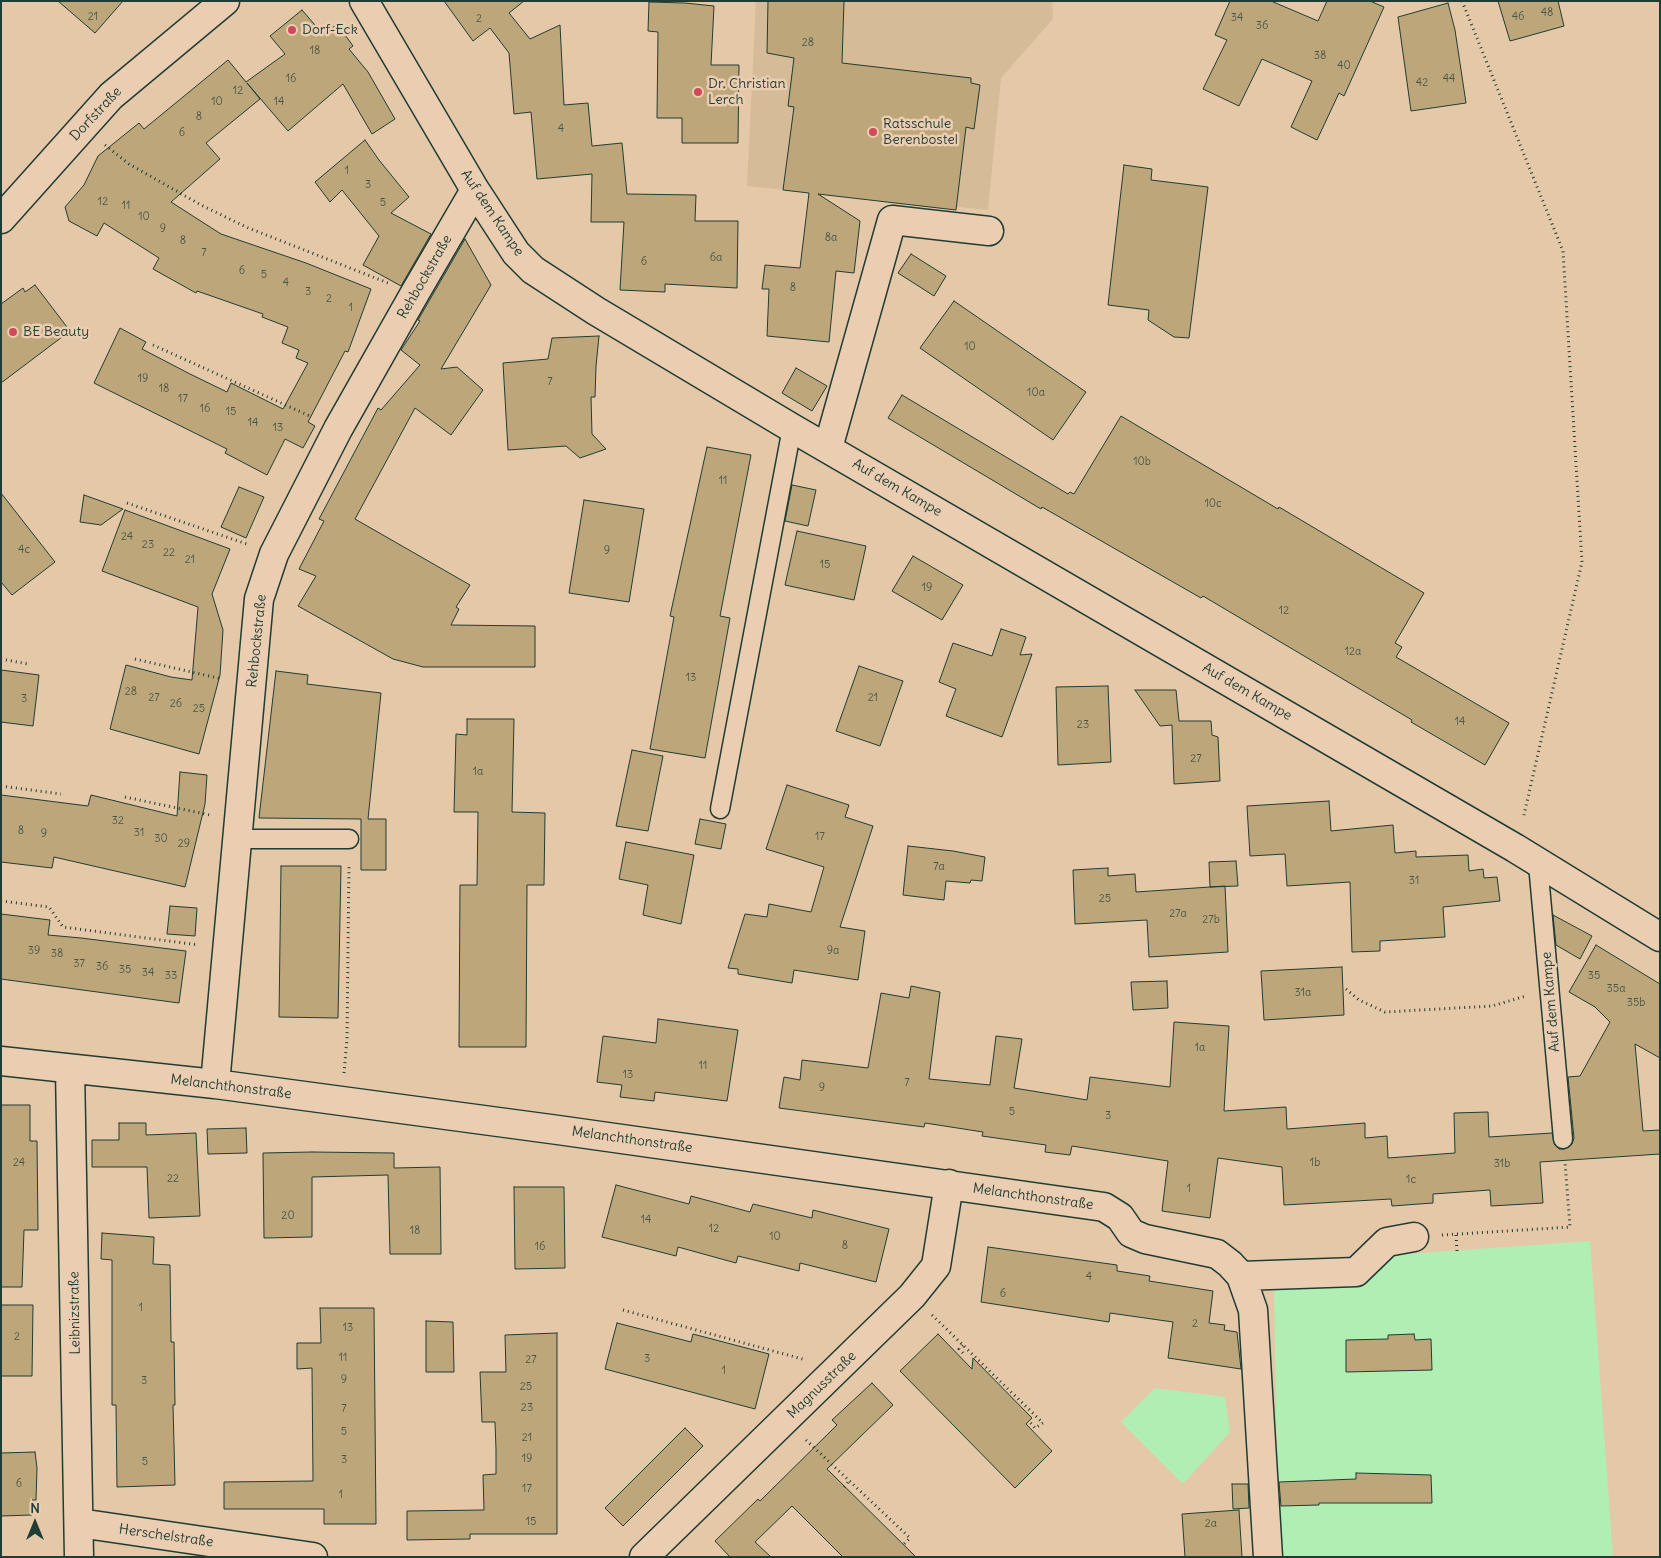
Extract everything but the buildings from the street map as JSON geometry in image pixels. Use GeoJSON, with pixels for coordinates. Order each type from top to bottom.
{"type":"FeatureCollection","features":[{"type":"Feature","properties":{"kind":"street","name":"Dorfstraße"},"geometry":{"type":"LineString","coordinates":[[1,220],[111,96],[225,1]]}},
{"type":"Feature","properties":{"kind":"street","name":"Auf dem Kampe"},"geometry":{"type":"LineString","coordinates":[[364,1],[475,190],[516,253],[533,270],[596,311],[792,428],[1515,848],[1538,864],[1660,937]]}},
{"type":"Feature","properties":{"kind":"street","name":"Rehbockstraße"},"geometry":{"type":"LineString","coordinates":[[215,1084],[259,598],[274,554],[338,429],[414,293],[475,190]]}},
{"type":"Feature","properties":{"kind":"street"},"geometry":{"type":"LineString","coordinates":[[828,448],[892,220],[989,231]]}},
{"type":"Feature","properties":{"kind":"street","name":"Melanchthonstraße"},"geometry":{"type":"LineString","coordinates":[[1,1060],[215,1084],[949,1184],[1104,1207],[1120,1217],[1131,1233],[1145,1239],[1217,1254],[1241,1276],[1253,1310],[1268,1557]]}},
{"type":"Feature","properties":{"kind":"street","name":"Leibnizstraße"},"geometry":{"type":"LineString","coordinates":[[70,1069],[79,1557]]}},
{"type":"Feature","properties":{"kind":"street","name":"Magnusstraße"},"geometry":{"type":"LineString","coordinates":[[644,1557],[912,1296],[936,1266],[949,1184]]}},
{"type":"Feature","properties":{"kind":"street"},"geometry":{"type":"LineString","coordinates":[[1241,1276],[1356,1272],[1387,1242],[1414,1237]]}},
{"type":"Feature","properties":{"kind":"street","name":"Herschelstraße"},"geometry":{"type":"LineString","coordinates":[[79,1523],[313,1557]]}},
{"type":"Feature","properties":{"kind":"lane"},"geometry":{"type":"LineString","coordinates":[[720,808],[792,428]]}},
{"type":"Feature","properties":{"kind":"lane"},"geometry":{"type":"LineString","coordinates":[[238,830],[349,838]]}},
{"type":"Feature","properties":{"kind":"lane","name":"Auf dem Kampe"},"geometry":{"type":"LineString","coordinates":[[1538,864],[1563,1140]]}},
{"type":"Feature","properties":{"kind":"path"},"geometry":{"type":"LineString","coordinates":[[1462,1],[1563,251],[1566,290],[1582,562],[1515,848]]}},
{"type":"Feature","properties":{"kind":"path"},"geometry":{"type":"LineString","coordinates":[[83,128],[129,164],[201,206],[246,227],[414,293]]}},
{"type":"Feature","properties":{"kind":"path"},"geometry":{"type":"LineString","coordinates":[[154,345],[338,429]]}},
{"type":"Feature","properties":{"kind":"path"},"geometry":{"type":"LineString","coordinates":[[127,503],[274,554]]}},
{"type":"Feature","properties":{"kind":"path"},"geometry":{"type":"LineString","coordinates":[[1,659],[28,664]]}},
{"type":"Feature","properties":{"kind":"path"},"geometry":{"type":"LineString","coordinates":[[135,659],[252,686]]}},
{"type":"Feature","properties":{"kind":"path"},"geometry":{"type":"LineString","coordinates":[[1,786],[60,794]]}},
{"type":"Feature","properties":{"kind":"path"},"geometry":{"type":"LineString","coordinates":[[125,797],[238,830]]}},
{"type":"Feature","properties":{"kind":"path"},"geometry":{"type":"LineString","coordinates":[[342,1101],[347,1039],[349,838]]}},
{"type":"Feature","properties":{"kind":"path"},"geometry":{"type":"LineString","coordinates":[[1,901],[48,907],[63,928],[227,948]]}},
{"type":"Feature","properties":{"kind":"path"},"geometry":{"type":"LineString","coordinates":[[1346,989],[1359,1000],[1385,1012],[1492,1006],[1526,997],[1530,990]]}},
{"type":"Feature","properties":{"kind":"path"},"geometry":{"type":"LineString","coordinates":[[1414,1237],[1570,1227],[1563,1140]]}},
{"type":"Feature","properties":{"kind":"path"},"geometry":{"type":"LineString","coordinates":[[1456,1235],[1457,1251]]}},
{"type":"Feature","properties":{"kind":"path"},"geometry":{"type":"LineString","coordinates":[[912,1296],[1043,1423],[1035,1428],[1029,1421]]}},
{"type":"Feature","properties":{"kind":"path"},"geometry":{"type":"LineString","coordinates":[[623,1310],[839,1369]]}},
{"type":"Feature","properties":{"kind":"path"},"geometry":{"type":"LineString","coordinates":[[963,1345],[959,1349],[963,1353]]}},
{"type":"Feature","properties":{"kind":"path"},"geometry":{"type":"LineString","coordinates":[[785,1421],[910,1538],[904,1544]]}},
{"type":"Feature","properties":{"kind":"path"},"geometry":{"type":"LineString","coordinates":[[844,1486],[850,1481]]}},
{"type":"Feature","properties":{"kind":"shaded area","name":"Ratsschule Berenbostel"},"geometry":{"type":"Polygon","coordinates":[[[756,1],[1052,1],[1053,19],[1001,78],[988,210],[747,186],[756,1]]]}},
{"type":"Feature","properties":{"kind":"green space"},"geometry":{"type":"Polygon","coordinates":[[[1590,1241],[1613,1557],[1281,1557],[1278,1526],[1274,1287],[1366,1281],[1393,1255],[1590,1241]]]}},
{"type":"Feature","properties":{"kind":"green space"},"geometry":{"type":"Polygon","coordinates":[[[1155,1388],[1225,1397],[1230,1432],[1183,1484],[1121,1422],[1155,1388]]]}},
{"type":"Feature","properties":{"kind":"place","name":"Dorf-Eck"},"geometry":{"type":"Point","coordinates":[292,30]}},
{"type":"Feature","properties":{"kind":"place","name":"Dr. Christian Lerch"},"geometry":{"type":"Point","coordinates":[698,92]}},
{"type":"Feature","properties":{"kind":"place","name":"Ratsschule Berenbostel"},"geometry":{"type":"Point","coordinates":[873,132]}},
{"type":"Feature","properties":{"kind":"place","name":"BE Beauty"},"geometry":{"type":"Point","coordinates":[13,332]}}]}
